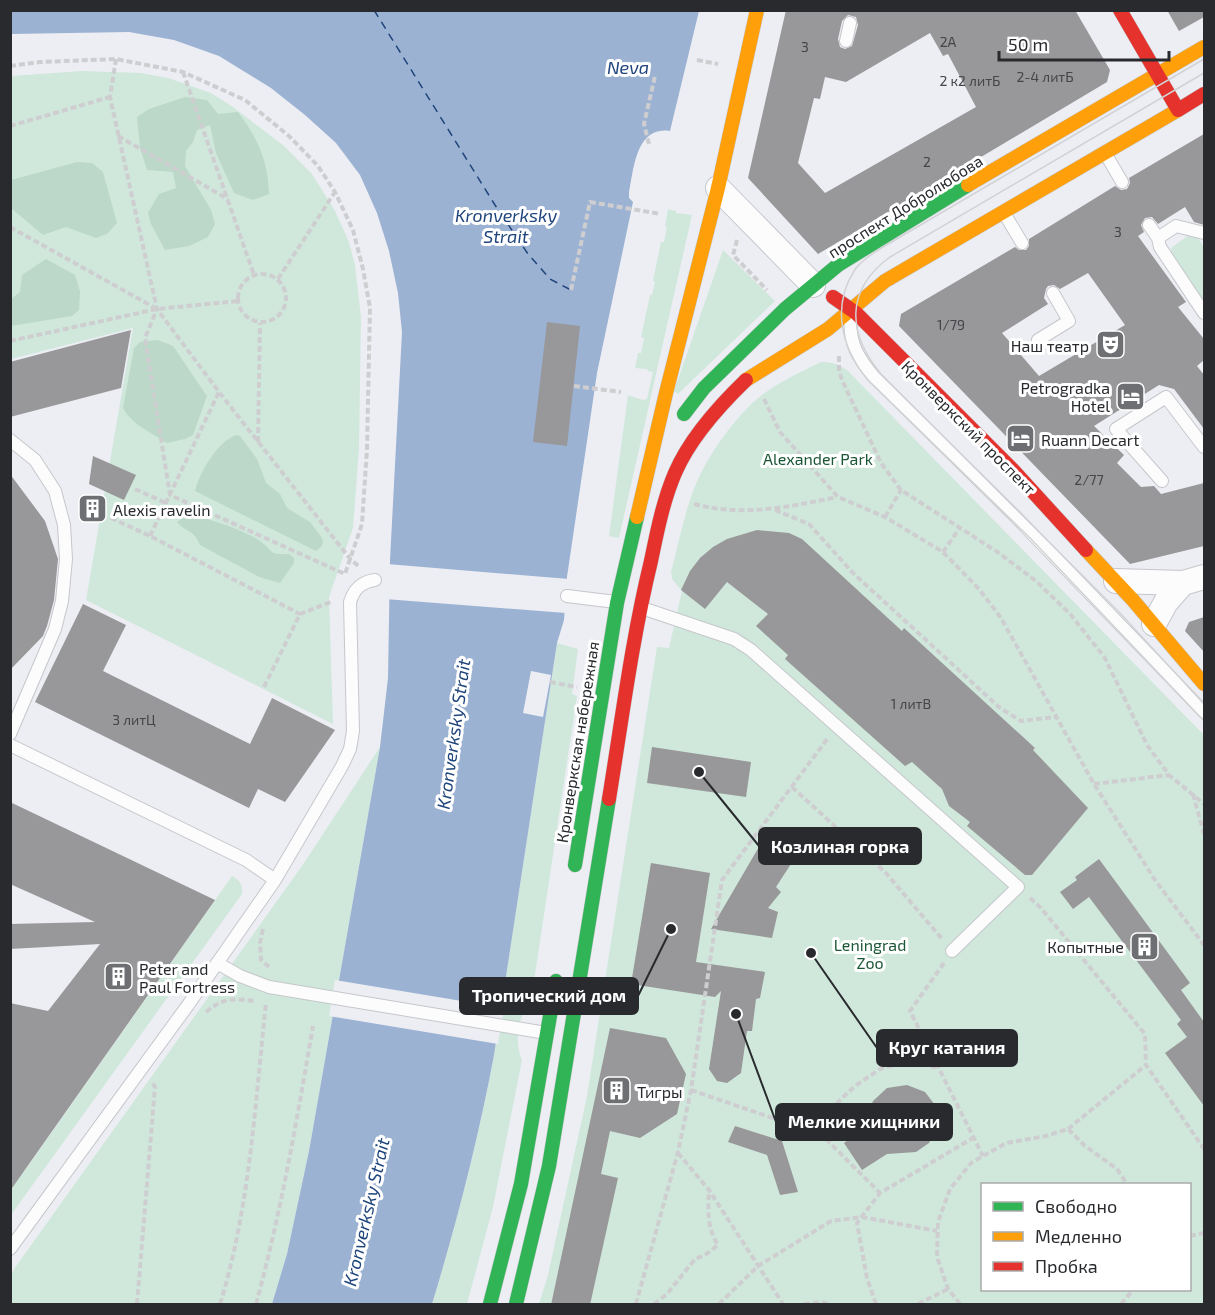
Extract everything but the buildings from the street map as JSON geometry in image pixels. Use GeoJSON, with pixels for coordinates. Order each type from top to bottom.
{"type":"FeatureCollection","features":[{"type":"Feature","properties":{"kind":"main road","name":"Кронверкская набережная"},"geometry":{"type":"LineString","coordinates":[[572,879],[617,603],[646,474],[717,188],[757,10]]}},
{"type":"Feature","properties":{"kind":"main road"},"geometry":{"type":"LineString","coordinates":[[1119,10],[1178,110]]}},
{"type":"Feature","properties":{"kind":"main road","name":"проспект Добролюбова"},"geometry":{"type":"LineString","coordinates":[[646,474],[676,426],[704,388],[813,285],[917,208],[1204,47]]}},
{"type":"Feature","properties":{"kind":"main road"},"geometry":{"type":"LineString","coordinates":[[516,1305],[549,1166],[640,607],[660,521],[675,473],[687,451],[720,405],[750,377],[828,329],[885,280],[1204,94]]}},
{"type":"Feature","properties":{"kind":"main road","name":"Кронверкский проспект"},"geometry":{"type":"LineString","coordinates":[[813,285],[852,309],[1013,470],[1116,581],[1204,684]]}},
{"type":"Feature","properties":{"kind":"main road"},"geometry":{"type":"LineString","coordinates":[[490,1305],[512,1228],[523,1174],[558,970]]}},
{"type":"Feature","properties":{"kind":"street","name":"Кронверкский проспект"},"geometry":{"type":"LineString","coordinates":[[717,188],[813,285]]}},
{"type":"Feature","properties":{"kind":"street"},"geometry":{"type":"LineString","coordinates":[[1116,581],[1194,580]]}},
{"type":"Feature","properties":{"kind":"street"},"geometry":{"type":"LineString","coordinates":[[1154,624],[1166,602],[1194,580]]}},
{"type":"Feature","properties":{"kind":"lane"},"geometry":{"type":"LineString","coordinates":[[846,41],[850,23]]}},
{"type":"Feature","properties":{"kind":"lane"},"geometry":{"type":"LineString","coordinates":[[1104,152],[1122,182]]}},
{"type":"Feature","properties":{"kind":"lane"},"geometry":{"type":"LineString","coordinates":[[1003,212],[1022,243]]}},
{"type":"Feature","properties":{"kind":"lane"},"geometry":{"type":"LineString","coordinates":[[1149,225],[1158,238],[1160,247],[1204,313]]}},
{"type":"Feature","properties":{"kind":"lane"},"geometry":{"type":"LineString","coordinates":[[1158,238],[1176,226],[1204,233]]}},
{"type":"Feature","properties":{"kind":"lane"},"geometry":{"type":"LineString","coordinates":[[1038,340],[1069,321],[1053,293]]}},
{"type":"Feature","properties":{"kind":"lane"},"geometry":{"type":"LineString","coordinates":[[852,309],[851,342],[862,363],[874,377],[1024,525],[1204,712]]}},
{"type":"Feature","properties":{"kind":"lane"},"geometry":{"type":"LineString","coordinates":[[1162,481],[1116,429],[1166,397],[1204,447]]}},
{"type":"Feature","properties":{"kind":"lane"},"geometry":{"type":"LineString","coordinates":[[10,440],[35,460],[55,491],[64,525],[66,559],[62,601],[55,629],[10,734]]}},
{"type":"Feature","properties":{"kind":"lane"},"geometry":{"type":"LineString","coordinates":[[10,1249],[275,880],[350,749],[353,731],[350,602],[352,594],[359,586],[366,581],[375,580]]}},
{"type":"Feature","properties":{"kind":"lane"},"geometry":{"type":"LineString","coordinates":[[567,596],[640,607],[734,639],[751,650],[1018,887],[952,951]]}},
{"type":"Feature","properties":{"kind":"lane"},"geometry":{"type":"LineString","coordinates":[[10,745],[246,860],[275,880]]}},
{"type":"Feature","properties":{"kind":"lane"},"geometry":{"type":"LineString","coordinates":[[217,963],[240,976],[269,987],[570,1037]]}},
{"type":"Feature","properties":{"kind":"path"},"geometry":{"type":"LineString","coordinates":[[116,59],[110,97],[157,309],[258,442],[351,560],[360,567]]}},
{"type":"Feature","properties":{"kind":"path"},"geometry":{"type":"LineString","coordinates":[[10,66],[40,62],[116,59],[183,72],[245,100],[289,135],[318,166],[335,192],[353,230],[370,308],[368,449],[362,524],[345,574],[170,495]]}},
{"type":"Feature","properties":{"kind":"path"},"geometry":{"type":"LineString","coordinates":[[697,60],[718,64]]}},
{"type":"Feature","properties":{"kind":"path"},"geometry":{"type":"LineString","coordinates":[[183,72],[254,275]]}},
{"type":"Feature","properties":{"kind":"path"},"geometry":{"type":"LineString","coordinates":[[649,144],[644,124],[654,76]]}},
{"type":"Feature","properties":{"kind":"path"},"geometry":{"type":"LineString","coordinates":[[10,126],[110,97]]}},
{"type":"Feature","properties":{"kind":"path"},"geometry":{"type":"LineString","coordinates":[[117,136],[228,199]]}},
{"type":"Feature","properties":{"kind":"path"},"geometry":{"type":"LineString","coordinates":[[278,279],[335,192]]}},
{"type":"Feature","properties":{"kind":"path"},"geometry":{"type":"LineString","coordinates":[[571,290],[590,202],[661,214]]}},
{"type":"Feature","properties":{"kind":"path"},"geometry":{"type":"LineString","coordinates":[[10,227],[157,309]]}},
{"type":"Feature","properties":{"kind":"path"},"geometry":{"type":"LineString","coordinates":[[740,232],[733,255],[772,295]]}},
{"type":"Feature","properties":{"kind":"path"},"geometry":{"type":"LineString","coordinates":[[254,275],[270,275],[278,279],[286,292],[285,307],[275,319],[260,323],[245,316],[240,309],[238,301],[241,285],[254,275]]}},
{"type":"Feature","properties":{"kind":"path"},"geometry":{"type":"LineString","coordinates":[[10,341],[157,309],[238,301]]}},
{"type":"Feature","properties":{"kind":"path"},"geometry":{"type":"LineString","coordinates":[[157,309],[145,338],[170,495]]}},
{"type":"Feature","properties":{"kind":"path"},"geometry":{"type":"LineString","coordinates":[[258,442],[260,323]]}},
{"type":"Feature","properties":{"kind":"path"},"geometry":{"type":"LineString","coordinates":[[840,355],[839,371],[842,380],[881,463],[901,490],[999,553],[1036,581],[1071,615],[1105,658],[1147,745],[1169,775],[1204,804]]}},
{"type":"Feature","properties":{"kind":"path"},"geometry":{"type":"LineString","coordinates":[[574,386],[621,392]]}},
{"type":"Feature","properties":{"kind":"path"},"geometry":{"type":"LineString","coordinates":[[760,390],[780,432],[838,497],[885,518],[943,552],[979,589],[1002,618],[1094,784],[1155,880],[1204,945]]}},
{"type":"Feature","properties":{"kind":"path"},"geometry":{"type":"LineString","coordinates":[[150,536],[219,392]]}},
{"type":"Feature","properties":{"kind":"path"},"geometry":{"type":"LineString","coordinates":[[135,489],[166,503]]}},
{"type":"Feature","properties":{"kind":"path"},"geometry":{"type":"LineString","coordinates":[[885,518],[901,490]]}},
{"type":"Feature","properties":{"kind":"path"},"geometry":{"type":"LineString","coordinates":[[684,501],[720,509],[775,510],[838,497]]}},
{"type":"Feature","properties":{"kind":"path"},"geometry":{"type":"LineString","coordinates":[[775,510],[809,524],[853,573],[1000,708],[1021,721],[1056,717]]}},
{"type":"Feature","properties":{"kind":"path"},"geometry":{"type":"LineString","coordinates":[[111,518],[300,614]]}},
{"type":"Feature","properties":{"kind":"path"},"geometry":{"type":"LineString","coordinates":[[943,552],[959,529]]}},
{"type":"Feature","properties":{"kind":"path"},"geometry":{"type":"LineString","coordinates":[[264,687],[300,614],[333,601]]}},
{"type":"Feature","properties":{"kind":"path"},"geometry":{"type":"LineString","coordinates":[[550,682],[576,687]]}},
{"type":"Feature","properties":{"kind":"path"},"geometry":{"type":"LineString","coordinates":[[636,1305],[678,1152],[691,1090],[722,880],[837,727]]}},
{"type":"Feature","properties":{"kind":"path"},"geometry":{"type":"LineString","coordinates":[[1094,784],[1169,775]]}},
{"type":"Feature","properties":{"kind":"path"},"geometry":{"type":"LineString","coordinates":[[792,787],[885,872],[952,951],[910,1011],[982,1156]]}},
{"type":"Feature","properties":{"kind":"path"},"geometry":{"type":"LineString","coordinates":[[1193,794],[1204,834]]}},
{"type":"Feature","properties":{"kind":"path"},"geometry":{"type":"LineString","coordinates":[[1018,887],[1040,907],[1145,1034],[1146,1065],[1204,1149]]}},
{"type":"Feature","properties":{"kind":"path"},"geometry":{"type":"LineString","coordinates":[[264,925],[260,943],[261,960],[276,973]]}},
{"type":"Feature","properties":{"kind":"path"},"geometry":{"type":"LineString","coordinates":[[220,1305],[229,1275],[247,1182],[266,1003]]}},
{"type":"Feature","properties":{"kind":"path"},"geometry":{"type":"LineString","coordinates":[[256,1305],[271,1248],[313,1026]]}},
{"type":"Feature","properties":{"kind":"path"},"geometry":{"type":"LineString","coordinates":[[822,1135],[824,1118],[855,1086],[880,1069],[904,1062],[923,1062],[939,1069]]}},
{"type":"Feature","properties":{"kind":"path"},"geometry":{"type":"LineString","coordinates":[[960,1305],[948,1290],[937,1257],[938,1222],[950,1190],[971,1163],[1006,1143],[1046,1136],[1068,1129],[1146,1065]]}},
{"type":"Feature","properties":{"kind":"path"},"geometry":{"type":"LineString","coordinates":[[137,1305],[155,1087],[151,1081]]}},
{"type":"Feature","properties":{"kind":"path"},"geometry":{"type":"LineString","coordinates":[[691,1090],[822,1135],[880,1193]]}},
{"type":"Feature","properties":{"kind":"path"},"geometry":{"type":"LineString","coordinates":[[1068,1129],[1084,1146],[1117,1169],[1126,1183]]}},
{"type":"Feature","properties":{"kind":"path"},"geometry":{"type":"LineString","coordinates":[[876,1305],[867,1278],[857,1223],[880,1193],[973,1138]]}},
{"type":"Feature","properties":{"kind":"path"},"geometry":{"type":"LineString","coordinates":[[678,1152],[709,1190],[783,1305]]}},
{"type":"Feature","properties":{"kind":"path"},"geometry":{"type":"LineString","coordinates":[[654,1305],[667,1294],[695,1259],[705,1256],[718,1245],[711,1234],[708,1216],[709,1190]]}},
{"type":"Feature","properties":{"kind":"path"},"geometry":{"type":"LineString","coordinates":[[719,1305],[758,1266],[831,1221],[862,1217],[938,1231]]}},
{"type":"Feature","properties":{"kind":"path"},"geometry":{"type":"LineString","coordinates":[[918,1305],[948,1290]]}},
{"type":"Feature","properties":{"kind":"path"},"geometry":{"type":"LineString","coordinates":[[1121,1305],[1132,1291]]}},
{"type":"Feature","properties":{"kind":"path"},"geometry":{"type":"LineString","coordinates":[[804,1305],[821,1302],[830,1305]]}},
{"type":"Feature","properties":{"kind":"green space"},"geometry":{"type":"Polygon","coordinates":[[[82,71],[141,73],[168,78],[211,93],[233,107],[283,145],[312,174],[335,211],[349,242],[355,265],[361,317],[359,449],[353,528],[329,597],[333,724],[86,600],[133,328],[11,359],[11,76],[82,71]]]}},
{"type":"Feature","properties":{"kind":"green space"},"geometry":{"type":"Polygon","coordinates":[[[185,97],[207,100],[218,114],[238,112],[261,150],[267,171],[269,194],[253,200],[234,193],[216,153],[210,125],[197,130],[193,142],[186,151],[185,166],[211,210],[215,224],[208,237],[189,246],[165,250],[151,224],[148,213],[159,194],[176,188],[173,172],[147,170],[140,148],[137,117],[149,109],[185,97]]]}},
{"type":"Feature","properties":{"kind":"green space"},"geometry":{"type":"Polygon","coordinates":[[[77,162],[92,163],[103,172],[117,223],[107,234],[96,238],[66,227],[43,235],[11,208],[11,180],[77,162]]]}},
{"type":"Feature","properties":{"kind":"green space"},"geometry":{"type":"Polygon","coordinates":[[[668,209],[676,213],[692,215],[619,538],[609,536],[628,395],[643,400],[647,399],[653,372],[635,368],[638,353],[641,353],[644,338],[641,337],[655,282],[653,281],[661,242],[664,242],[668,209]]]}},
{"type":"Feature","properties":{"kind":"green space"},"geometry":{"type":"Polygon","coordinates":[[[1189,235],[1198,237],[1204,248],[1204,303],[1172,256],[1171,248],[1189,235]]]}},
{"type":"Feature","properties":{"kind":"green space"},"geometry":{"type":"Polygon","coordinates":[[[723,250],[775,301],[678,394],[674,391],[723,250]]]}},
{"type":"Feature","properties":{"kind":"green space"},"geometry":{"type":"Polygon","coordinates":[[[46,259],[75,275],[80,291],[79,310],[72,316],[11,326],[11,299],[20,292],[22,275],[46,259]]]}},
{"type":"Feature","properties":{"kind":"green space"},"geometry":{"type":"Polygon","coordinates":[[[158,340],[173,346],[207,396],[193,435],[167,443],[136,423],[123,408],[134,348],[140,342],[158,340]]]}},
{"type":"Feature","properties":{"kind":"green space","name":"Leningrad Zoo"},"geometry":{"type":"Polygon","coordinates":[[[821,362],[838,365],[848,371],[1204,735],[1204,1304],[539,1304],[548,1275],[587,1096],[657,647],[669,648],[682,591],[672,579],[671,572],[685,517],[696,484],[707,461],[722,439],[757,399],[821,362]]]}},
{"type":"Feature","properties":{"kind":"green space"},"geometry":{"type":"Polygon","coordinates":[[[240,436],[257,459],[266,483],[280,494],[287,508],[310,522],[320,535],[323,541],[322,546],[316,551],[195,491],[210,458],[229,438],[240,436]]]}},
{"type":"Feature","properties":{"kind":"green space"},"geometry":{"type":"Polygon","coordinates":[[[187,515],[214,521],[245,533],[260,541],[274,553],[289,554],[294,558],[294,563],[280,583],[259,577],[200,545],[195,536],[177,522],[187,515]]]}},
{"type":"Feature","properties":{"kind":"green space"},"geometry":{"type":"Polygon","coordinates":[[[557,643],[578,649],[572,694],[577,696],[531,1001],[520,1021],[518,1046],[522,1060],[493,1207],[467,1304],[432,1304],[466,1181],[494,1055],[557,643]]]}},
{"type":"Feature","properties":{"kind":"green space"},"geometry":{"type":"Polygon","coordinates":[[[380,747],[309,1151],[287,1254],[272,1304],[11,1304],[11,1276],[14,1269],[304,863],[380,747]]]}},
{"type":"Feature","properties":{"kind":"green space"},"geometry":{"type":"Polygon","coordinates":[[[232,876],[240,883],[242,894],[11,1215],[11,1177],[24,1172],[232,876]]]}},
{"type":"Feature","properties":{"kind":"water","name":"Kronverksky Strait"},"geometry":{"type":"Polygon","coordinates":[[[11,10],[699,11],[670,131],[659,131],[650,135],[643,142],[635,161],[629,192],[629,198],[633,202],[597,373],[567,577],[564,620],[557,643],[494,1055],[466,1181],[432,1304],[272,1304],[287,1254],[309,1151],[380,747],[388,678],[390,560],[402,332],[398,293],[389,251],[377,213],[360,175],[336,143],[271,88],[219,56],[174,40],[129,32],[11,34],[11,10]]]}},
{"type":"Feature","properties":{"kind":"pier"},"geometry":{"type":"Polygon","coordinates":[[[387,564],[569,579],[566,613],[385,599],[387,564]]]}},
{"type":"Feature","properties":{"kind":"pier"},"geometry":{"type":"Polygon","coordinates":[[[531,671],[551,675],[543,717],[523,713],[531,671]]]}},
{"type":"Feature","properties":{"kind":"pier"},"geometry":{"type":"Polygon","coordinates":[[[335,980],[504,1008],[498,1044],[329,1016],[335,980]]]}},
{"type":"Feature","properties":{"kind":"ferry route"},"geometry":{"type":"LineString","coordinates":[[374,10],[528,254],[550,279],[571,290]]}},
{"type":"Feature","properties":{"kind":"tram line"},"geometry":{"type":"LineString","coordinates":[[1204,59],[871,255],[854,271],[847,285],[841,314],[846,342],[868,380],[1031,539],[1204,721]]}},
{"type":"Feature","properties":{"kind":"tram line"},"geometry":{"type":"LineString","coordinates":[[1204,73],[890,257],[875,270],[865,283],[858,298],[856,312],[857,328],[862,343],[881,374],[1119,612],[1204,704]]}},
{"type":"Feature","properties":{"kind":"traffic: fast"},"geometry":{"type":"LineString","coordinates":[[684,414],[704,388],[785,309],[838,265],[968,185]]}},
{"type":"Feature","properties":{"kind":"traffic: fast"},"geometry":{"type":"LineString","coordinates":[[575,865],[617,603],[637,517]]}},
{"type":"Feature","properties":{"kind":"traffic: fast"},"geometry":{"type":"LineString","coordinates":[[516,1304],[549,1166],[609,799]]}},
{"type":"Feature","properties":{"kind":"traffic: fast"},"geometry":{"type":"LineString","coordinates":[[490,1304],[521,1184],[556,981]]}},
{"type":"Feature","properties":{"kind":"traffic: slow"},"geometry":{"type":"LineString","coordinates":[[637,517],[718,188],[757,10]]}},
{"type":"Feature","properties":{"kind":"traffic: slow"},"geometry":{"type":"LineString","coordinates":[[968,185],[1204,47]]}},
{"type":"Feature","properties":{"kind":"traffic: slow"},"geometry":{"type":"LineString","coordinates":[[746,380],[828,329],[885,281],[1178,110]]}},
{"type":"Feature","properties":{"kind":"traffic: slow"},"geometry":{"type":"LineString","coordinates":[[1086,550],[1132,599],[1204,684]]}},
{"type":"Feature","properties":{"kind":"traffic: jam"},"geometry":{"type":"LineString","coordinates":[[1120,10],[1178,110],[1204,94]]}},
{"type":"Feature","properties":{"kind":"traffic: jam"},"geometry":{"type":"LineString","coordinates":[[833,297],[856,313],[1013,470],[1086,550]]}},
{"type":"Feature","properties":{"kind":"traffic: jam"},"geometry":{"type":"LineString","coordinates":[[609,799],[638,620],[667,494],[681,460],[697,435],[746,380]]}},
{"type":"Feature","properties":{"kind":"place","name":"Наш театр"},"geometry":{"type":"Point","coordinates":[1110,345]}},
{"type":"Feature","properties":{"kind":"place","name":"Petrogradka Hotel"},"geometry":{"type":"Point","coordinates":[1131,396]}},
{"type":"Feature","properties":{"kind":"place","name":"Ruann Decart"},"geometry":{"type":"Point","coordinates":[1020,439]}},
{"type":"Feature","properties":{"kind":"place","name":"Alexis ravelin"},"geometry":{"type":"Point","coordinates":[92,509]}},
{"type":"Feature","properties":{"kind":"place","name":"Козлиная горка"},"geometry":{"type":"Point","coordinates":[699,772]}},
{"type":"Feature","properties":{"kind":"place","name":"Тропический дом"},"geometry":{"type":"Point","coordinates":[671,929]}},
{"type":"Feature","properties":{"kind":"place","name":"Копытные"},"geometry":{"type":"Point","coordinates":[1145,946]}},
{"type":"Feature","properties":{"kind":"place","name":"Круг катания"},"geometry":{"type":"Point","coordinates":[811,953]}},
{"type":"Feature","properties":{"kind":"place","name":"Peter and Paul Fortress"},"geometry":{"type":"Point","coordinates":[118,977]}},
{"type":"Feature","properties":{"kind":"place","name":"Мелкие хищники"},"geometry":{"type":"Point","coordinates":[736,1014]}},
{"type":"Feature","properties":{"kind":"place","name":"Тигры"},"geometry":{"type":"Point","coordinates":[616,1091]}},
{"type":"Feature","properties":{"kind":"water label","name":"Neva"},"geometry":{"type":"Point","coordinates":[628,67]}},
{"type":"Feature","properties":{"kind":"park label","name":"Alexander Park"},"geometry":{"type":"Point","coordinates":[818,458]}}]}
